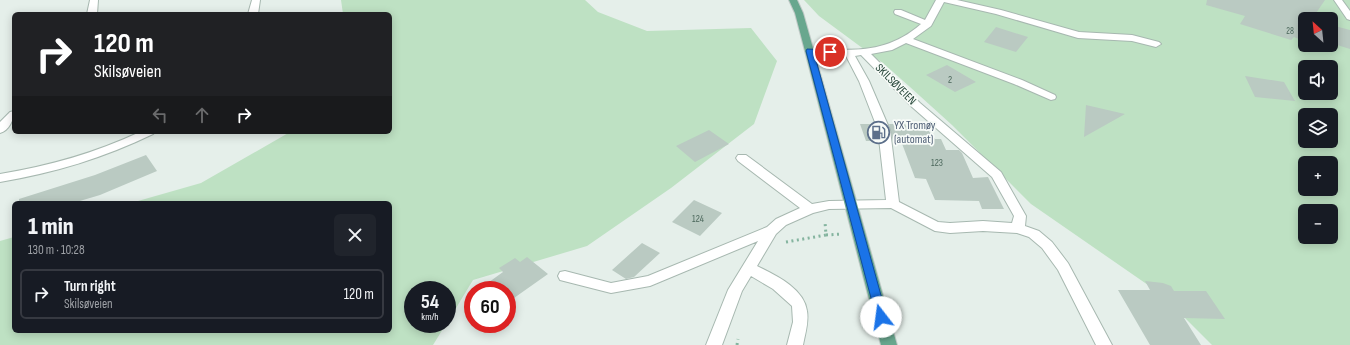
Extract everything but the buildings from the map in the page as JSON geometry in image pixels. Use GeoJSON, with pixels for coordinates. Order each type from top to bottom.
{"type":"FeatureCollection","features":[{"type":"Feature","properties":{"kind":"main road"},"geometry":{"type":"LineString","coordinates":[[793,0],[799,13],[810,51],[889,345]]}},
{"type":"Feature","properties":{"kind":"street"},"geometry":{"type":"LineString","coordinates":[[92,12],[94,0]]}},
{"type":"Feature","properties":{"kind":"street"},"geometry":{"type":"LineString","coordinates":[[253,12],[256,0]]}},
{"type":"Feature","properties":{"kind":"street"},"geometry":{"type":"LineString","coordinates":[[810,51],[864,53],[887,49],[906,40],[928,24],[935,15],[940,0]]}},
{"type":"Feature","properties":{"kind":"street"},"geometry":{"type":"LineString","coordinates":[[946,0],[998,12],[1078,35],[1132,38],[1156,44]]}},
{"type":"Feature","properties":{"kind":"street"},"geometry":{"type":"LineString","coordinates":[[1338,0],[1350,17]]}},
{"type":"Feature","properties":{"kind":"street"},"geometry":{"type":"LineString","coordinates":[[898,12],[928,24]]}},
{"type":"Feature","properties":{"kind":"street"},"geometry":{"type":"LineString","coordinates":[[906,40],[1018,82],[1051,97]]}},
{"type":"Feature","properties":{"kind":"street"},"geometry":{"type":"LineString","coordinates":[[849,53],[864,81],[884,130],[893,204]]}},
{"type":"Feature","properties":{"kind":"street","name":"SKILSØVEIEN"},"geometry":{"type":"LineString","coordinates":[[864,53],[916,105],[997,175],[1020,216],[1018,228]]}},
{"type":"Feature","properties":{"kind":"street"},"geometry":{"type":"LineString","coordinates":[[0,130],[12,116]]}},
{"type":"Feature","properties":{"kind":"street"},"geometry":{"type":"LineString","coordinates":[[0,178],[36,172],[64,165],[116,147],[145,134]]}},
{"type":"Feature","properties":{"kind":"street"},"geometry":{"type":"LineString","coordinates":[[742,158],[810,209]]}},
{"type":"Feature","properties":{"kind":"street"},"geometry":{"type":"LineString","coordinates":[[714,345],[735,290],[771,231],[781,222],[810,209],[829,205],[893,204],[935,226],[950,228],[983,226],[1018,228],[1034,234],[1047,245],[1063,267],[1104,345]]}},
{"type":"Feature","properties":{"kind":"street"},"geometry":{"type":"LineString","coordinates":[[565,276],[611,288],[650,281],[771,231]]}},
{"type":"Feature","properties":{"kind":"street"},"geometry":{"type":"LineString","coordinates":[[748,268],[760,274],[793,296],[800,307],[800,321],[795,345]]}},
{"type":"Feature","properties":{"kind":"green space"},"geometry":{"type":"Polygon","coordinates":[[[341,0],[585,0],[598,12],[647,31],[751,28],[777,61],[754,124],[671,188],[587,246],[472,281],[464,281],[464,295],[456,308],[456,281],[404,281],[404,333],[440,333],[433,345],[0,345],[0,241],[12,238],[12,333],[392,333],[392,201],[138,201],[201,183],[287,134],[392,134],[392,12],[343,12],[341,0]]]}},
{"type":"Feature","properties":{"kind":"green space"},"geometry":{"type":"Polygon","coordinates":[[[804,0],[1350,0],[1350,345],[1212,345],[1161,294],[1031,204],[952,125],[884,64],[819,16],[804,0]]]}},
{"type":"Feature","properties":{"kind":"place","name":"YX Tromøy (automat)"},"geometry":{"type":"Point","coordinates":[879,132]}},
{"type":"Feature","properties":{"kind":"route"},"geometry":{"type":"LineString","coordinates":[[830,52],[810,51],[881,317]]}}]}
